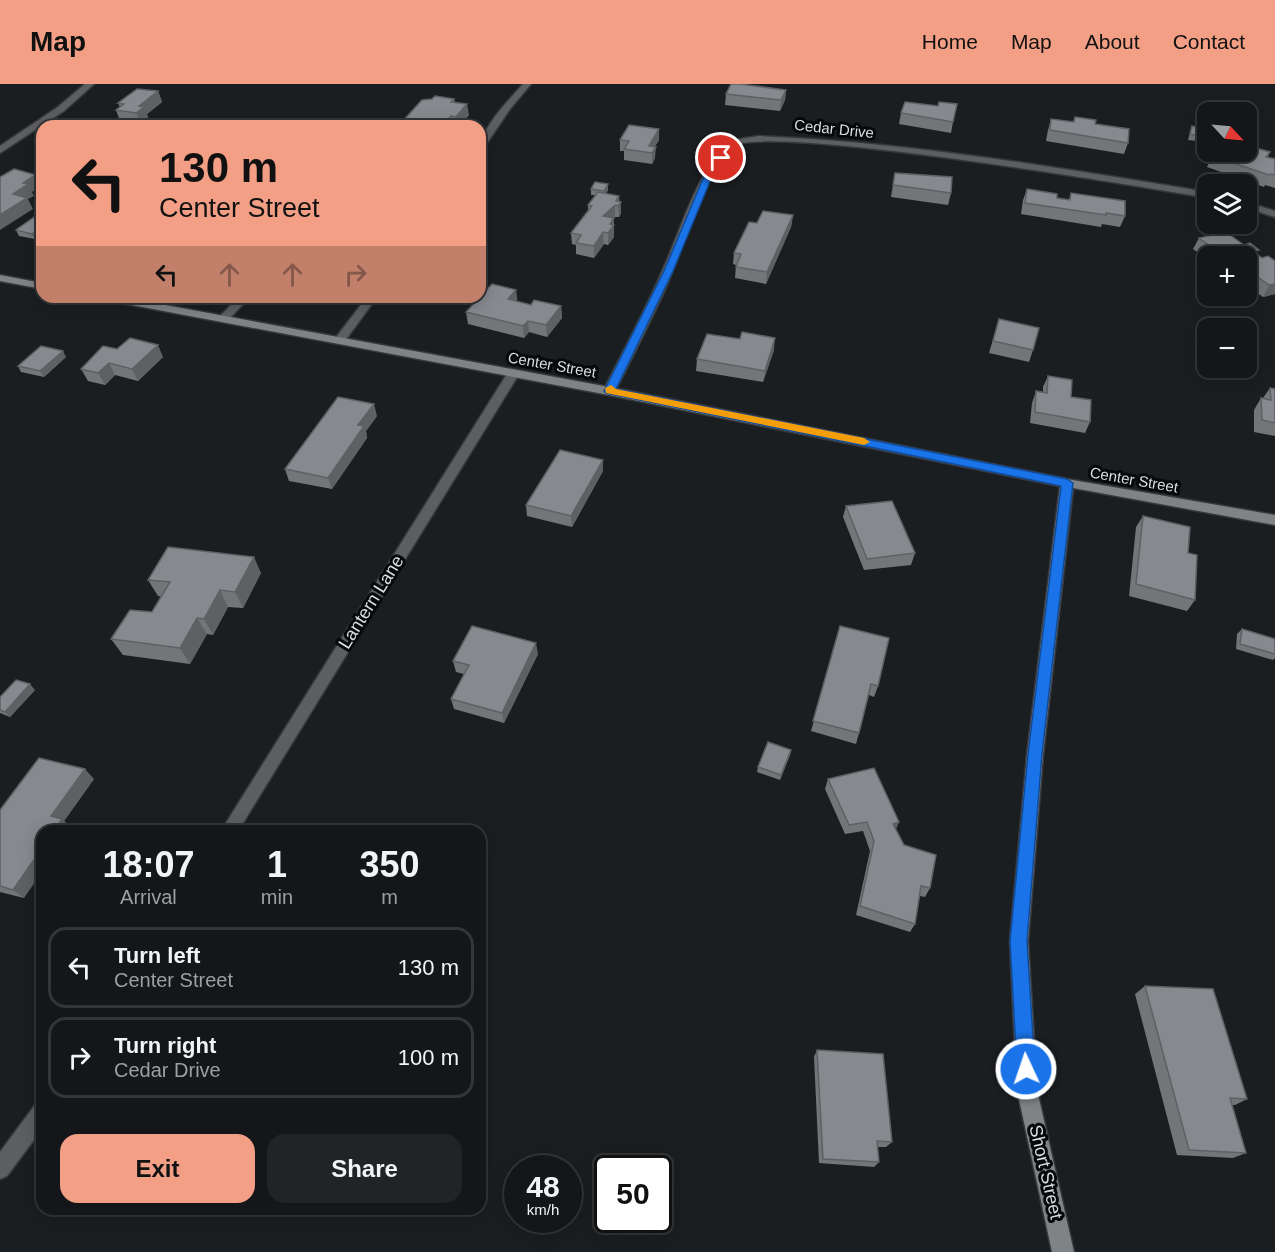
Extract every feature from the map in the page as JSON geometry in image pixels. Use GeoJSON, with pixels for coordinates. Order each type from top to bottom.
{"type":"FeatureCollection","features":[{"type":"Feature","properties":{"kind":"main road"},"geometry":{"type":"LineString","coordinates":[[0,278],[36,285]]}},
{"type":"Feature","properties":{"kind":"main road","name":"Center Street"},"geometry":{"type":"LineString","coordinates":[[139,303],[609,391],[1067,483],[1275,520]]}},
{"type":"Feature","properties":{"kind":"main road","name":"Short Street"},"geometry":{"type":"LineString","coordinates":[[1063,1252],[1027,1090],[1019,941],[1035,754],[1067,483]]}},
{"type":"Feature","properties":{"kind":"street"},"geometry":{"type":"LineString","coordinates":[[45,120],[90,84]]}},
{"type":"Feature","properties":{"kind":"street"},"geometry":{"type":"LineString","coordinates":[[486,138],[507,107],[527,84]]}},
{"type":"Feature","properties":{"kind":"street"},"geometry":{"type":"LineString","coordinates":[[0,150],[36,126]]}},
{"type":"Feature","properties":{"kind":"street","name":"Cedar Drive"},"geometry":{"type":"LineString","coordinates":[[609,391],[668,271],[709,174],[732,143],[753,138],[800,140],[1004,164],[1197,193]]}},
{"type":"Feature","properties":{"kind":"street"},"geometry":{"type":"LineString","coordinates":[[1257,208],[1275,214]]}},
{"type":"Feature","properties":{"kind":"street"},"geometry":{"type":"LineString","coordinates":[[224,318],[239,303]]}},
{"type":"Feature","properties":{"kind":"street"},"geometry":{"type":"LineString","coordinates":[[340,340],[368,303]]}},
{"type":"Feature","properties":{"kind":"street","name":"Lantern Lane"},"geometry":{"type":"LineString","coordinates":[[233,825],[513,374]]}},
{"type":"Feature","properties":{"kind":"street"},"geometry":{"type":"LineString","coordinates":[[0,1169],[36,1120]]}},
{"type":"Feature","properties":{"kind":"building"},"geometry":{"type":"Polygon","coordinates":[[[731,84],[786,90],[781,100],[726,94],[731,84]]]}},
{"type":"Feature","properties":{"kind":"building"},"geometry":{"type":"Polygon","coordinates":[[[137,89],[158,91],[139,106],[144,107],[136,113],[116,110],[124,104],[118,103],[137,89]]]}},
{"type":"Feature","properties":{"kind":"building"},"geometry":{"type":"Polygon","coordinates":[[[435,96],[454,99],[451,102],[467,104],[456,117],[451,116],[447,120],[404,120],[422,100],[432,99],[435,96]]]}},
{"type":"Feature","properties":{"kind":"building"},"geometry":{"type":"Polygon","coordinates":[[[905,102],[938,106],[939,102],[957,104],[953,122],[901,113],[905,102]]]}},
{"type":"Feature","properties":{"kind":"building"},"geometry":{"type":"Polygon","coordinates":[[[1075,117],[1096,120],[1095,124],[1129,129],[1128,143],[1050,130],[1051,119],[1074,122],[1075,117]]]}},
{"type":"Feature","properties":{"kind":"building"},"geometry":{"type":"Polygon","coordinates":[[[629,125],[659,129],[649,146],[656,147],[652,153],[624,149],[629,141],[620,140],[629,125]]]}},
{"type":"Feature","properties":{"kind":"building"},"geometry":{"type":"Polygon","coordinates":[[[1192,126],[1197,127],[1197,136],[1190,134],[1192,126]]]}},
{"type":"Feature","properties":{"kind":"building"},"geometry":{"type":"Polygon","coordinates":[[[1257,148],[1270,152],[1266,157],[1275,159],[1275,175],[1230,162],[1257,162],[1257,148]]]}},
{"type":"Feature","properties":{"kind":"building"},"geometry":{"type":"Polygon","coordinates":[[[14,169],[36,175],[23,183],[28,184],[13,194],[27,198],[0,215],[0,177],[14,169]]]}},
{"type":"Feature","properties":{"kind":"building"},"geometry":{"type":"Polygon","coordinates":[[[895,173],[952,177],[951,193],[893,185],[895,173]]]}},
{"type":"Feature","properties":{"kind":"building"},"geometry":{"type":"Polygon","coordinates":[[[595,182],[608,184],[604,191],[591,189],[595,182]]]}},
{"type":"Feature","properties":{"kind":"building"},"geometry":{"type":"Polygon","coordinates":[[[1027,189],[1057,194],[1057,198],[1070,200],[1071,193],[1125,201],[1125,216],[1025,203],[1027,189]]]}},
{"type":"Feature","properties":{"kind":"building"},"geometry":{"type":"Polygon","coordinates":[[[598,192],[619,196],[616,201],[621,202],[618,206],[615,205],[603,216],[614,218],[610,224],[614,225],[608,233],[603,232],[594,246],[576,243],[581,235],[571,233],[592,206],[588,205],[598,192]]]}},
{"type":"Feature","properties":{"kind":"building"},"geometry":{"type":"Polygon","coordinates":[[[763,211],[793,215],[767,272],[736,267],[741,254],[734,253],[749,222],[757,223],[763,211]]]}},
{"type":"Feature","properties":{"kind":"building"},"geometry":{"type":"Polygon","coordinates":[[[36,216],[36,231],[32,234],[16,230],[36,216]]]}},
{"type":"Feature","properties":{"kind":"building"},"geometry":{"type":"Polygon","coordinates":[[[1229,234],[1244,245],[1250,243],[1254,246],[1210,246],[1199,238],[1229,234]]]}},
{"type":"Feature","properties":{"kind":"building"},"geometry":{"type":"Polygon","coordinates":[[[1257,254],[1262,258],[1268,256],[1275,261],[1275,284],[1269,285],[1257,277],[1257,254]]]}},
{"type":"Feature","properties":{"kind":"building"},"geometry":{"type":"Polygon","coordinates":[[[492,284],[516,290],[508,299],[531,305],[534,300],[561,306],[546,325],[528,321],[523,326],[466,312],[474,303],[486,303],[486,290],[492,284]]]}},
{"type":"Feature","properties":{"kind":"building"},"geometry":{"type":"Polygon","coordinates":[[[999,319],[1039,328],[1033,350],[993,341],[999,319]]]}},
{"type":"Feature","properties":{"kind":"building"},"geometry":{"type":"Polygon","coordinates":[[[742,332],[775,338],[765,371],[697,359],[707,334],[740,339],[742,332]]]}},
{"type":"Feature","properties":{"kind":"building"},"geometry":{"type":"Polygon","coordinates":[[[130,338],[158,345],[132,369],[109,363],[98,373],[81,369],[103,346],[117,349],[130,338]]]}},
{"type":"Feature","properties":{"kind":"building"},"geometry":{"type":"Polygon","coordinates":[[[41,346],[63,351],[40,371],[18,366],[41,346]]]}},
{"type":"Feature","properties":{"kind":"building"},"geometry":{"type":"Polygon","coordinates":[[[1048,376],[1072,380],[1071,397],[1091,400],[1090,422],[1035,412],[1036,391],[1047,393],[1048,376]]]}},
{"type":"Feature","properties":{"kind":"building"},"geometry":{"type":"Polygon","coordinates":[[[1270,388],[1275,389],[1275,423],[1262,420],[1261,398],[1271,400],[1270,388]]]}},
{"type":"Feature","properties":{"kind":"building"},"geometry":{"type":"Polygon","coordinates":[[[338,397],[374,404],[358,425],[364,426],[328,478],[285,469],[338,397]]]}},
{"type":"Feature","properties":{"kind":"building"},"geometry":{"type":"Polygon","coordinates":[[[560,450],[603,460],[571,516],[526,505],[560,450]]]}},
{"type":"Feature","properties":{"kind":"building"},"geometry":{"type":"Polygon","coordinates":[[[892,501],[915,553],[867,559],[846,506],[892,501]]]}},
{"type":"Feature","properties":{"kind":"building"},"geometry":{"type":"Polygon","coordinates":[[[1143,516],[1190,527],[1188,553],[1197,555],[1195,600],[1136,584],[1143,516]]]}},
{"type":"Feature","properties":{"kind":"building"},"geometry":{"type":"Polygon","coordinates":[[[168,547],[254,557],[235,592],[220,590],[204,619],[197,618],[180,648],[111,639],[130,610],[152,612],[170,582],[148,580],[168,547]]]}},
{"type":"Feature","properties":{"kind":"building"},"geometry":{"type":"Polygon","coordinates":[[[472,626],[536,643],[502,713],[451,699],[469,665],[453,661],[472,626]]]}},
{"type":"Feature","properties":{"kind":"building"},"geometry":{"type":"Polygon","coordinates":[[[840,626],[889,638],[878,686],[871,684],[859,733],[813,721],[840,626]]]}},
{"type":"Feature","properties":{"kind":"building"},"geometry":{"type":"Polygon","coordinates":[[[1242,629],[1275,639],[1275,654],[1240,644],[1242,629]]]}},
{"type":"Feature","properties":{"kind":"building"},"geometry":{"type":"Polygon","coordinates":[[[16,680],[30,684],[5,712],[0,710],[0,697],[16,680]]]}},
{"type":"Feature","properties":{"kind":"building"},"geometry":{"type":"Polygon","coordinates":[[[768,742],[791,750],[781,775],[758,767],[768,742]]]}},
{"type":"Feature","properties":{"kind":"building"},"geometry":{"type":"Polygon","coordinates":[[[39,758],[85,769],[51,816],[62,819],[58,825],[36,825],[36,857],[13,890],[0,886],[0,810],[39,758]]]}},
{"type":"Feature","properties":{"kind":"building"},"geometry":{"type":"Polygon","coordinates":[[[874,768],[899,822],[893,824],[904,845],[936,855],[930,888],[921,886],[915,924],[860,906],[874,841],[867,822],[849,825],[828,779],[874,768]]]}},
{"type":"Feature","properties":{"kind":"building"},"geometry":{"type":"Polygon","coordinates":[[[1145,986],[1213,989],[1247,1099],[1230,1098],[1246,1153],[1189,1150],[1145,986]]]}},
{"type":"Feature","properties":{"kind":"building"},"geometry":{"type":"Polygon","coordinates":[[[817,1050],[883,1054],[892,1142],[877,1141],[879,1162],[823,1159],[817,1050]]]}},
{"type":"Feature","properties":{"kind":"slow traffic"},"geometry":{"type":"LineString","coordinates":[[611,388],[609,391],[864,442]]}},
{"type":"Feature","properties":{"kind":"route"},"geometry":{"type":"LineString","coordinates":[[721,158],[709,174],[668,271],[609,391],[1067,483],[1035,754],[1019,941],[1026,1069]]}}]}
